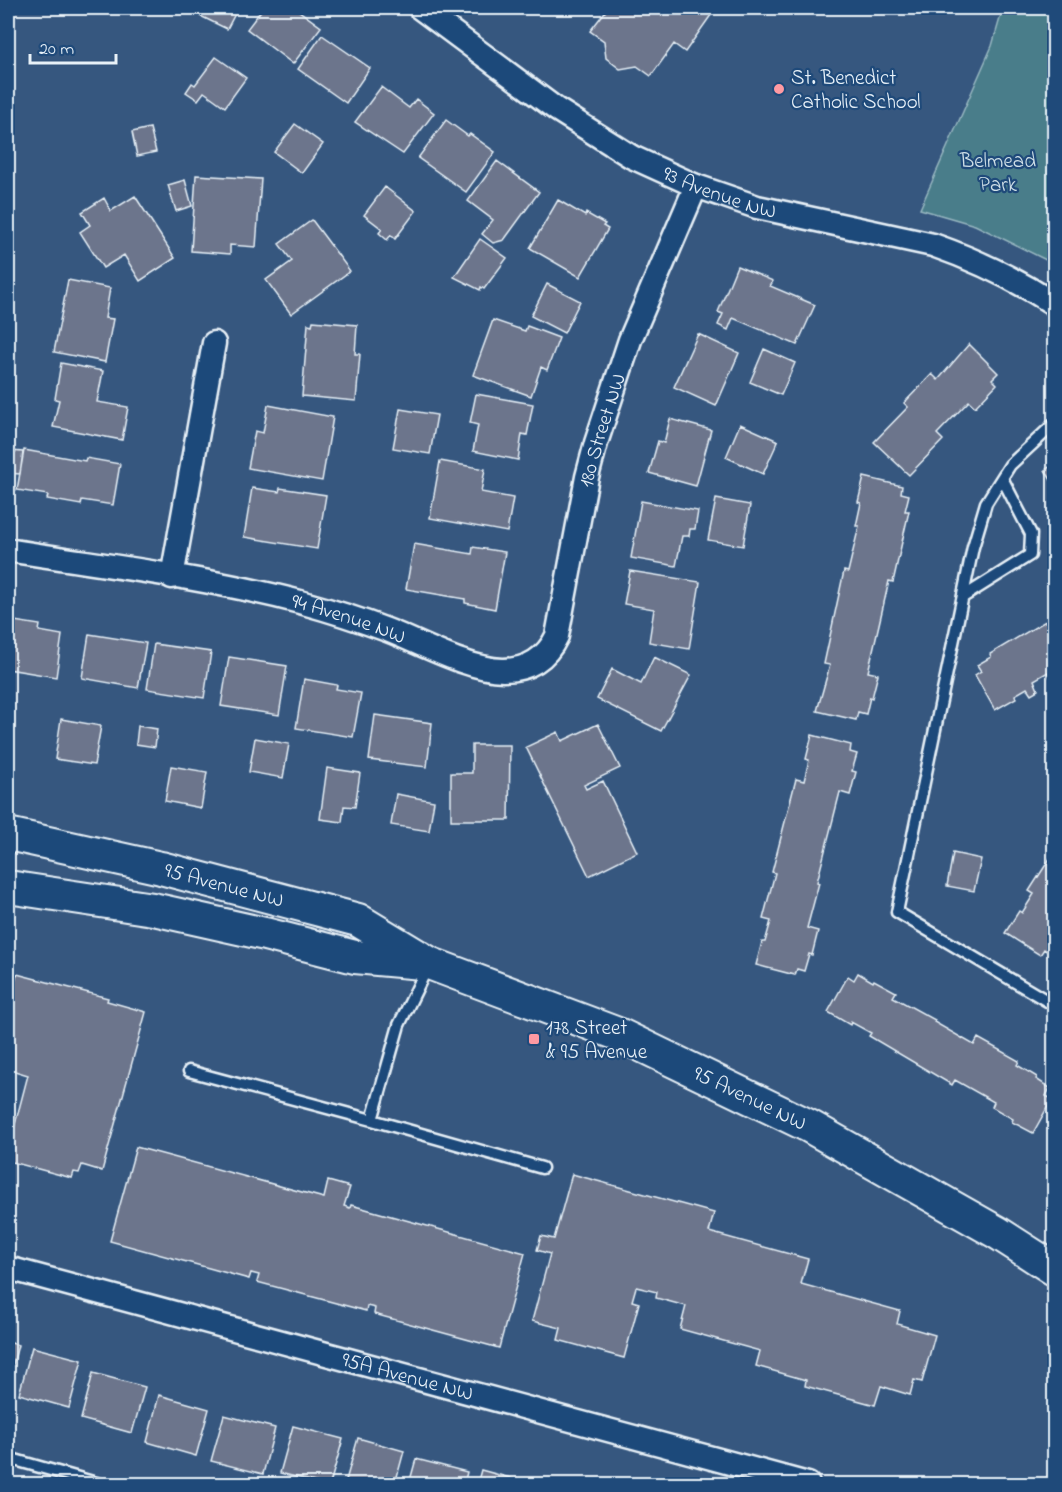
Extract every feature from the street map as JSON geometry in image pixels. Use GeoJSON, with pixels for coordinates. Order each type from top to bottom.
{"type":"FeatureCollection","features":[{"type":"Feature","properties":{"kind":"street","name":"93 Avenue NW"},"geometry":{"type":"LineString","coordinates":[[420,8],[556,109],[632,157],[696,186],[757,207],[933,245],[998,271],[1054,304]]}},
{"type":"Feature","properties":{"kind":"street","name":"180 Street NW"},"geometry":{"type":"LineString","coordinates":[[520,669],[538,661],[547,653],[557,636],[587,477],[599,434],[630,340],[696,186]]}},
{"type":"Feature","properties":{"kind":"street"},"geometry":{"type":"LineString","coordinates":[[172,577],[213,343]]}},
{"type":"Feature","properties":{"kind":"street","name":"94 Avenue NW"},"geometry":{"type":"LineString","coordinates":[[8,550],[250,591],[342,615],[387,630],[481,668],[520,669]]}},
{"type":"Feature","properties":{"kind":"street","name":"95 Avenue NW"},"geometry":{"type":"LineString","coordinates":[[8,834],[161,868],[358,920],[429,963],[618,1034],[809,1126],[998,1233],[1054,1269]]}},
{"type":"Feature","properties":{"kind":"street","name":"95 Avenue NW"},"geometry":{"type":"LineString","coordinates":[[8,887],[153,909],[355,957],[429,963]]}},
{"type":"Feature","properties":{"kind":"street","name":"95A Avenue NW"},"geometry":{"type":"LineString","coordinates":[[8,1268],[808,1485]]}},
{"type":"Feature","properties":{"kind":"lane"},"geometry":{"type":"LineString","coordinates":[[1054,424],[1010,465],[986,503],[973,547],[897,912],[1054,1005]]}},
{"type":"Feature","properties":{"kind":"lane"},"geometry":{"type":"LineString","coordinates":[[963,597],[1030,555],[1032,534],[1002,478]]}},
{"type":"Feature","properties":{"kind":"lane"},"geometry":{"type":"LineString","coordinates":[[372,1120],[399,1024],[429,963]]}},
{"type":"Feature","properties":{"kind":"lane"},"geometry":{"type":"LineString","coordinates":[[189,1071],[542,1168]]}},
{"type":"Feature","properties":{"kind":"lane"},"geometry":{"type":"LineString","coordinates":[[8,1458],[100,1485]]}},
{"type":"Feature","properties":{"kind":"green space","name":"Belmead Park"},"geometry":{"type":"Polygon","coordinates":[[[1003,8],[1054,8],[1054,266],[975,225],[920,209],[992,46],[1003,8]]]}},
{"type":"Feature","properties":{"kind":"building"},"geometry":{"type":"Polygon","coordinates":[[[184,8],[238,8],[227,29],[184,8]]]}},
{"type":"Feature","properties":{"kind":"building"},"geometry":{"type":"Polygon","coordinates":[[[263,8],[295,8],[321,27],[293,64],[247,29],[263,8]]]}},
{"type":"Feature","properties":{"kind":"building"},"geometry":{"type":"Polygon","coordinates":[[[608,8],[716,8],[685,52],[674,44],[651,76],[637,66],[620,69],[606,58],[604,41],[590,31],[608,8]]]}},
{"type":"Feature","properties":{"kind":"building"},"geometry":{"type":"Polygon","coordinates":[[[322,35],[370,68],[346,103],[298,69],[322,35]]]}},
{"type":"Feature","properties":{"kind":"building"},"geometry":{"type":"Polygon","coordinates":[[[216,57],[246,78],[225,107],[204,92],[198,100],[186,92],[192,83],[195,85],[216,57]]]}},
{"type":"Feature","properties":{"kind":"building"},"geometry":{"type":"Polygon","coordinates":[[[381,87],[409,108],[416,99],[434,113],[403,154],[355,122],[381,87]]]}},
{"type":"Feature","properties":{"kind":"building"},"geometry":{"type":"Polygon","coordinates":[[[446,120],[495,152],[466,192],[418,158],[446,120]]]}},
{"type":"Feature","properties":{"kind":"building"},"geometry":{"type":"Polygon","coordinates":[[[295,124],[323,144],[302,173],[274,152],[295,124]]]}},
{"type":"Feature","properties":{"kind":"building"},"geometry":{"type":"Polygon","coordinates":[[[150,128],[156,152],[137,156],[132,132],[150,128]]]}},
{"type":"Feature","properties":{"kind":"building"},"geometry":{"type":"Polygon","coordinates":[[[497,161],[539,192],[504,240],[493,243],[482,234],[493,220],[468,201],[497,161]]]}},
{"type":"Feature","properties":{"kind":"building"},"geometry":{"type":"Polygon","coordinates":[[[196,175],[261,179],[256,247],[230,245],[230,254],[191,251],[196,175]]]}},
{"type":"Feature","properties":{"kind":"building"},"geometry":{"type":"Polygon","coordinates":[[[185,180],[192,206],[176,211],[168,185],[185,180]]]}},
{"type":"Feature","properties":{"kind":"building"},"geometry":{"type":"Polygon","coordinates":[[[385,187],[416,211],[395,239],[391,235],[387,240],[379,233],[382,229],[364,215],[385,187]]]}},
{"type":"Feature","properties":{"kind":"building"},"geometry":{"type":"Polygon","coordinates":[[[135,196],[175,258],[140,281],[124,255],[103,268],[80,232],[90,225],[82,212],[104,198],[111,211],[135,196]]]}},
{"type":"Feature","properties":{"kind":"building"},"geometry":{"type":"Polygon","coordinates":[[[558,200],[585,216],[586,213],[605,224],[603,226],[608,229],[580,277],[530,248],[558,200]]]}},
{"type":"Feature","properties":{"kind":"building"},"geometry":{"type":"Polygon","coordinates":[[[312,220],[350,271],[291,314],[266,280],[292,261],[279,244],[312,220]]]}},
{"type":"Feature","properties":{"kind":"building"},"geometry":{"type":"Polygon","coordinates":[[[480,239],[507,258],[484,289],[481,287],[480,290],[454,277],[480,239]]]}},
{"type":"Feature","properties":{"kind":"building"},"geometry":{"type":"Polygon","coordinates":[[[737,266],[773,281],[770,286],[815,305],[797,345],[733,318],[728,330],[718,325],[723,314],[718,312],[737,266]]]}},
{"type":"Feature","properties":{"kind":"building"},"geometry":{"type":"Polygon","coordinates":[[[68,280],[110,288],[105,318],[113,319],[105,362],[54,352],[68,280]]]}},
{"type":"Feature","properties":{"kind":"building"},"geometry":{"type":"Polygon","coordinates":[[[547,284],[580,301],[564,333],[531,316],[547,284]]]}},
{"type":"Feature","properties":{"kind":"building"},"geometry":{"type":"Polygon","coordinates":[[[493,320],[525,331],[527,326],[559,338],[547,370],[541,367],[531,396],[473,375],[493,320]]]}},
{"type":"Feature","properties":{"kind":"building"},"geometry":{"type":"Polygon","coordinates":[[[313,321],[357,325],[355,354],[360,354],[356,401],[302,396],[308,324],[312,325],[313,321]]]}},
{"type":"Feature","properties":{"kind":"building"},"geometry":{"type":"Polygon","coordinates":[[[698,334],[739,353],[716,406],[674,387],[698,334]]]}},
{"type":"Feature","properties":{"kind":"building"},"geometry":{"type":"Polygon","coordinates":[[[969,344],[998,373],[992,379],[997,384],[975,407],[969,401],[937,434],[943,440],[909,475],[874,442],[908,407],[904,403],[932,374],[938,380],[969,344]]]}},
{"type":"Feature","properties":{"kind":"building"},"geometry":{"type":"Polygon","coordinates":[[[764,349],[795,363],[781,395],[750,382],[764,349]]]}},
{"type":"Feature","properties":{"kind":"building"},"geometry":{"type":"Polygon","coordinates":[[[61,363],[103,371],[97,402],[128,407],[122,440],[53,427],[59,400],[55,399],[61,363]]]}},
{"type":"Feature","properties":{"kind":"building"},"geometry":{"type":"Polygon","coordinates":[[[476,394],[533,404],[527,435],[522,434],[518,460],[473,451],[478,425],[470,423],[476,394]]]}},
{"type":"Feature","properties":{"kind":"building"},"geometry":{"type":"Polygon","coordinates":[[[268,405],[333,417],[322,481],[248,468],[255,431],[263,433],[268,405]]]}},
{"type":"Feature","properties":{"kind":"building"},"geometry":{"type":"Polygon","coordinates":[[[400,409],[437,415],[430,454],[393,448],[400,409]]]}},
{"type":"Feature","properties":{"kind":"building"},"geometry":{"type":"Polygon","coordinates":[[[670,419],[711,430],[696,486],[649,473],[658,441],[664,443],[670,419]]]}},
{"type":"Feature","properties":{"kind":"building"},"geometry":{"type":"Polygon","coordinates":[[[740,424],[778,441],[763,474],[726,457],[740,424]]]}},
{"type":"Feature","properties":{"kind":"building"},"geometry":{"type":"Polygon","coordinates":[[[24,450],[85,461],[86,458],[120,464],[113,505],[82,500],[81,505],[47,499],[48,495],[17,490],[24,450]]]}},
{"type":"Feature","properties":{"kind":"building"},"geometry":{"type":"Polygon","coordinates":[[[10,451],[23,452],[20,474],[8,473],[10,451]]]}},
{"type":"Feature","properties":{"kind":"building"},"geometry":{"type":"Polygon","coordinates":[[[440,461],[485,469],[481,492],[513,498],[507,532],[430,518],[440,461]]]}},
{"type":"Feature","properties":{"kind":"building"},"geometry":{"type":"Polygon","coordinates":[[[1054,464],[1054,485],[1045,470],[1054,464]]]}},
{"type":"Feature","properties":{"kind":"building"},"geometry":{"type":"Polygon","coordinates":[[[864,477],[902,486],[901,493],[909,495],[905,511],[909,511],[893,582],[889,581],[868,672],[878,674],[872,698],[870,697],[866,714],[858,712],[856,720],[817,711],[830,665],[824,664],[844,571],[848,572],[859,526],[856,526],[861,503],[858,502],[864,477]]]}},
{"type":"Feature","properties":{"kind":"building"},"geometry":{"type":"Polygon","coordinates":[[[252,488],[279,492],[280,488],[326,495],[317,549],[244,537],[252,488]]]}},
{"type":"Feature","properties":{"kind":"building"},"geometry":{"type":"Polygon","coordinates":[[[716,499],[750,505],[743,546],[708,540],[716,499]]]}},
{"type":"Feature","properties":{"kind":"building"},"geometry":{"type":"Polygon","coordinates":[[[641,501],[698,511],[695,529],[690,529],[689,536],[682,536],[676,566],[631,558],[641,501]]]}},
{"type":"Feature","properties":{"kind":"building"},"geometry":{"type":"Polygon","coordinates":[[[414,544],[472,554],[473,547],[505,552],[495,609],[465,603],[465,599],[406,589],[414,544]]]}},
{"type":"Feature","properties":{"kind":"building"},"geometry":{"type":"Polygon","coordinates":[[[630,571],[700,582],[689,649],[649,642],[654,609],[624,604],[630,571]]]}},
{"type":"Feature","properties":{"kind":"building"},"geometry":{"type":"Polygon","coordinates":[[[1054,616],[1054,668],[1052,669],[1054,674],[1050,677],[1048,672],[1034,680],[1038,690],[1031,694],[1027,688],[1015,695],[1016,698],[995,710],[975,675],[981,671],[977,665],[991,657],[990,654],[1054,616]]]}},
{"type":"Feature","properties":{"kind":"building"},"geometry":{"type":"Polygon","coordinates":[[[8,620],[40,625],[39,631],[62,635],[56,677],[8,669],[8,620]]]}},
{"type":"Feature","properties":{"kind":"building"},"geometry":{"type":"Polygon","coordinates":[[[89,634],[146,643],[138,688],[82,678],[89,634]]]}},
{"type":"Feature","properties":{"kind":"building"},"geometry":{"type":"Polygon","coordinates":[[[154,644],[211,652],[204,698],[147,689],[154,644]]]}},
{"type":"Feature","properties":{"kind":"building"},"geometry":{"type":"Polygon","coordinates":[[[229,657],[287,666],[279,715],[221,706],[229,657]]]}},
{"type":"Feature","properties":{"kind":"building"},"geometry":{"type":"Polygon","coordinates":[[[654,657],[691,675],[661,731],[597,699],[612,669],[641,684],[654,657]]]}},
{"type":"Feature","properties":{"kind":"building"},"geometry":{"type":"Polygon","coordinates":[[[304,679],[337,685],[336,689],[361,693],[353,737],[296,728],[304,679]]]}},
{"type":"Feature","properties":{"kind":"building"},"geometry":{"type":"Polygon","coordinates":[[[375,715],[432,723],[427,767],[369,760],[375,715]]]}},
{"type":"Feature","properties":{"kind":"building"},"geometry":{"type":"Polygon","coordinates":[[[61,719],[101,726],[94,765],[55,759],[61,719]]]}},
{"type":"Feature","properties":{"kind":"building"},"geometry":{"type":"Polygon","coordinates":[[[598,724],[620,768],[584,785],[586,789],[603,781],[637,852],[589,876],[526,747],[558,732],[562,741],[598,724]]]}},
{"type":"Feature","properties":{"kind":"building"},"geometry":{"type":"Polygon","coordinates":[[[138,726],[157,729],[155,747],[136,744],[138,726]]]}},
{"type":"Feature","properties":{"kind":"building"},"geometry":{"type":"Polygon","coordinates":[[[812,735],[851,745],[850,752],[857,754],[852,771],[856,772],[850,795],[840,792],[817,882],[819,883],[807,928],[818,931],[812,955],[809,954],[804,971],[797,969],[795,975],[756,965],[771,921],[763,919],[775,873],[772,872],[796,779],[804,781],[812,735]]]}},
{"type":"Feature","properties":{"kind":"building"},"geometry":{"type":"Polygon","coordinates":[[[255,738],[289,744],[283,778],[249,772],[255,738]]]}},
{"type":"Feature","properties":{"kind":"building"},"geometry":{"type":"Polygon","coordinates":[[[472,745],[510,745],[509,820],[451,820],[451,773],[472,773],[472,745]]]}},
{"type":"Feature","properties":{"kind":"building"},"geometry":{"type":"Polygon","coordinates":[[[171,766],[207,772],[201,808],[165,801],[171,766]]]}},
{"type":"Feature","properties":{"kind":"building"},"geometry":{"type":"Polygon","coordinates":[[[327,768],[360,773],[355,807],[344,806],[342,822],[320,819],[327,768]]]}},
{"type":"Feature","properties":{"kind":"building"},"geometry":{"type":"Polygon","coordinates":[[[396,794],[434,801],[429,831],[391,825],[396,794]]]}},
{"type":"Feature","properties":{"kind":"building"},"geometry":{"type":"Polygon","coordinates":[[[1054,852],[1054,944],[1049,953],[1044,949],[1040,955],[1005,933],[1019,911],[1022,913],[1034,894],[1029,891],[1054,852]]]}},
{"type":"Feature","properties":{"kind":"building"},"geometry":{"type":"Polygon","coordinates":[[[953,853],[981,859],[974,891],[947,886],[953,853]]]}},
{"type":"Feature","properties":{"kind":"building"},"geometry":{"type":"Polygon","coordinates":[[[858,973],[896,992],[893,997],[974,1045],[978,1038],[1019,1061],[1017,1065],[1050,1088],[1046,1096],[1052,1099],[1033,1133],[1012,1122],[1013,1119],[992,1107],[994,1102],[955,1080],[952,1085],[869,1036],[871,1033],[851,1022],[850,1025],[828,1012],[848,976],[854,980],[858,973]]]}},
{"type":"Feature","properties":{"kind":"building"},"geometry":{"type":"Polygon","coordinates":[[[17,974],[108,998],[107,1001],[146,1012],[102,1171],[82,1165],[79,1173],[74,1172],[72,1178],[8,1161],[8,1151],[28,1075],[8,1069],[8,984],[14,986],[17,974]]]}},
{"type":"Feature","properties":{"kind":"building"},"geometry":{"type":"Polygon","coordinates":[[[136,1147],[324,1198],[328,1181],[350,1187],[344,1206],[350,1208],[351,1205],[525,1253],[499,1348],[374,1314],[375,1308],[367,1306],[366,1311],[257,1282],[259,1275],[251,1273],[249,1279],[110,1241],[136,1147]]]}},
{"type":"Feature","properties":{"kind":"building"},"geometry":{"type":"Polygon","coordinates":[[[572,1174],[714,1213],[709,1232],[808,1259],[801,1284],[900,1311],[897,1324],[935,1335],[922,1382],[914,1380],[910,1395],[881,1386],[875,1405],[805,1386],[806,1380],[756,1366],[760,1351],[680,1329],[686,1306],[656,1298],[657,1292],[636,1287],[632,1301],[639,1303],[624,1358],[558,1340],[561,1328],[532,1321],[550,1254],[537,1250],[541,1236],[554,1239],[572,1174]]]}},
{"type":"Feature","properties":{"kind":"building"},"geometry":{"type":"Polygon","coordinates":[[[8,1342],[18,1345],[8,1384],[8,1342]]]}},
{"type":"Feature","properties":{"kind":"building"},"geometry":{"type":"Polygon","coordinates":[[[32,1347],[82,1360],[69,1408],[19,1394],[32,1347]]]}},
{"type":"Feature","properties":{"kind":"building"},"geometry":{"type":"Polygon","coordinates":[[[93,1373],[145,1387],[132,1433],[81,1419],[93,1373]]]}},
{"type":"Feature","properties":{"kind":"building"},"geometry":{"type":"Polygon","coordinates":[[[159,1395],[209,1409],[196,1456],[147,1442],[159,1395]]]}},
{"type":"Feature","properties":{"kind":"building"},"geometry":{"type":"Polygon","coordinates":[[[224,1415],[275,1428],[263,1474],[211,1461],[224,1415]]]}},
{"type":"Feature","properties":{"kind":"building"},"geometry":{"type":"Polygon","coordinates":[[[293,1426],[343,1439],[330,1484],[280,1473],[293,1426]]]}},
{"type":"Feature","properties":{"kind":"building"},"geometry":{"type":"Polygon","coordinates":[[[358,1438],[404,1451],[395,1484],[345,1484],[358,1438]]]}},
{"type":"Feature","properties":{"kind":"building"},"geometry":{"type":"Polygon","coordinates":[[[416,1459],[467,1472],[464,1484],[409,1484],[416,1459]]]}},
{"type":"Feature","properties":{"kind":"building"},"geometry":{"type":"Polygon","coordinates":[[[481,1470],[532,1484],[477,1484],[481,1470]]]}},
{"type":"Feature","properties":{"kind":"place","name":"St. Benedict Catholic School"},"geometry":{"type":"Point","coordinates":[779,89]}},
{"type":"Feature","properties":{"kind":"place","name":"178 Street & 95 Avenue"},"geometry":{"type":"Point","coordinates":[534,1039]}}]}
